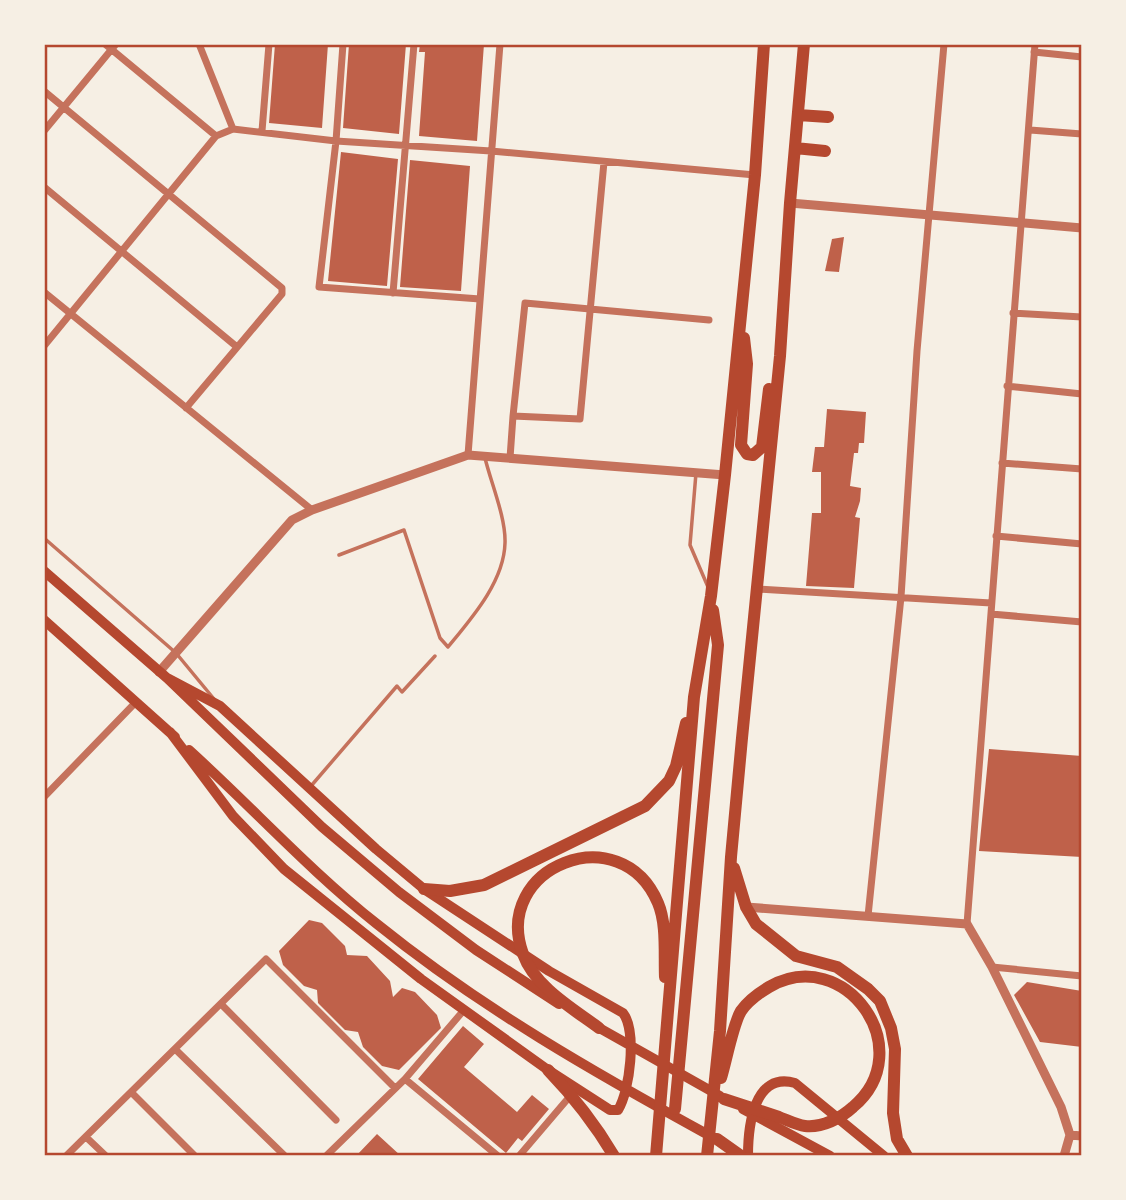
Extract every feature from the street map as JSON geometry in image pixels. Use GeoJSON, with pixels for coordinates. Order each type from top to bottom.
{"type":"FeatureCollection","features":[{"type":"Feature","properties":{"kind":"highway"},"geometry":{"type":"LineString","coordinates":[[656,1156],[694,697],[711,596],[725,475],[755,175],[764,44]]}},
{"type":"Feature","properties":{"kind":"highway"},"geometry":{"type":"LineString","coordinates":[[707,1156],[720,1031],[742,738],[780,356],[804,44]]}},
{"type":"Feature","properties":{"kind":"highway"},"geometry":{"type":"LineString","coordinates":[[797,115],[828,117]]}},
{"type":"Feature","properties":{"kind":"highway"},"geometry":{"type":"LineString","coordinates":[[795,148],[825,151]]}},
{"type":"Feature","properties":{"kind":"highway"},"geometry":{"type":"LineString","coordinates":[[742,312],[747,364],[741,445],[747,454],[753,455],[762,447],[770,379],[780,356]]}},
{"type":"Feature","properties":{"kind":"highway"},"geometry":{"type":"LineString","coordinates":[[676,1109],[718,645],[711,596]]}},
{"type":"Feature","properties":{"kind":"highway"},"geometry":{"type":"LineString","coordinates":[[424,889],[450,891],[484,885],[645,806],[659,794],[677,766],[681,739],[694,697]]}},
{"type":"Feature","properties":{"kind":"highway"},"geometry":{"type":"LineString","coordinates":[[599,1028],[552,992],[535,975],[523,954],[519,932],[520,911],[529,891],[546,871],[570,859],[591,856],[618,861],[636,872],[650,887],[659,905],[668,1027]]}},
{"type":"Feature","properties":{"kind":"highway"},"geometry":{"type":"LineString","coordinates":[[732,858],[746,907],[755,925],[796,956],[837,967],[880,1001],[891,1028],[895,1049],[892,1082],[897,1139],[907,1156]]}},
{"type":"Feature","properties":{"kind":"highway"},"geometry":{"type":"LineString","coordinates":[[711,1113],[740,1012],[758,993],[781,980],[804,976],[828,981],[842,987],[860,1001],[872,1018],[879,1038],[879,1059],[874,1080],[864,1099],[844,1116],[822,1124],[805,1126],[724,1098]]}},
{"type":"Feature","properties":{"kind":"highway"},"geometry":{"type":"LineString","coordinates":[[548,1070],[571,1094],[614,1156]]}},
{"type":"Feature","properties":{"kind":"highway"},"geometry":{"type":"LineString","coordinates":[[716,1139],[741,1156]]}},
{"type":"Feature","properties":{"kind":"main road"},"geometry":{"type":"LineString","coordinates":[[44,571],[163,675],[322,827],[399,892],[498,965],[599,1028],[830,1156]]}},
{"type":"Feature","properties":{"kind":"main road"},"geometry":{"type":"LineString","coordinates":[[44,620],[237,793],[296,854],[376,924],[450,980],[508,1018],[617,1084],[749,1156],[752,1116],[761,1092],[770,1083],[783,1080],[795,1083],[884,1156]]}},
{"type":"Feature","properties":{"kind":"main road"},"geometry":{"type":"LineString","coordinates":[[163,675],[220,706],[376,849],[424,889],[549,971],[623,1013],[629,1020],[632,1036],[624,1100],[618,1110],[610,1110],[548,1070],[421,979],[284,869],[233,816],[170,732]]}},
{"type":"Feature","properties":{"kind":"street"},"geometry":{"type":"LineString","coordinates":[[199,44],[233,129]]}},
{"type":"Feature","properties":{"kind":"street"},"geometry":{"type":"LineString","coordinates":[[262,131],[269,44]]}},
{"type":"Feature","properties":{"kind":"street"},"geometry":{"type":"LineString","coordinates":[[344,44],[319,287],[481,299]]}},
{"type":"Feature","properties":{"kind":"street"},"geometry":{"type":"LineString","coordinates":[[393,293],[414,44]]}},
{"type":"Feature","properties":{"kind":"street"},"geometry":{"type":"LineString","coordinates":[[468,455],[499,44]]}},
{"type":"Feature","properties":{"kind":"street"},"geometry":{"type":"LineString","coordinates":[[868,916],[901,597],[917,351],[944,44]]}},
{"type":"Feature","properties":{"kind":"street"},"geometry":{"type":"LineString","coordinates":[[44,131],[111,45],[216,136]]}},
{"type":"Feature","properties":{"kind":"street"},"geometry":{"type":"LineString","coordinates":[[1064,1156],[1070,1135],[1061,1107],[992,967],[967,924],[1035,48],[1082,57]]}},
{"type":"Feature","properties":{"kind":"street"},"geometry":{"type":"LineString","coordinates":[[44,91],[282,288],[282,294],[186,408]]}},
{"type":"Feature","properties":{"kind":"street"},"geometry":{"type":"LineString","coordinates":[[44,346],[216,136],[233,129],[336,141],[491,151],[755,175]]}},
{"type":"Feature","properties":{"kind":"street"},"geometry":{"type":"LineString","coordinates":[[1030,130],[1082,134]]}},
{"type":"Feature","properties":{"kind":"street"},"geometry":{"type":"LineString","coordinates":[[513,416],[580,419],[604,162]]}},
{"type":"Feature","properties":{"kind":"street"},"geometry":{"type":"LineString","coordinates":[[44,187],[237,347]]}},
{"type":"Feature","properties":{"kind":"street"},"geometry":{"type":"LineString","coordinates":[[790,203],[1082,228]]}},
{"type":"Feature","properties":{"kind":"street"},"geometry":{"type":"LineString","coordinates":[[44,292],[312,510]]}},
{"type":"Feature","properties":{"kind":"street"},"geometry":{"type":"LineString","coordinates":[[510,458],[524,303],[709,320]]}},
{"type":"Feature","properties":{"kind":"street"},"geometry":{"type":"LineString","coordinates":[[1013,313],[1082,317]]}},
{"type":"Feature","properties":{"kind":"street"},"geometry":{"type":"LineString","coordinates":[[1007,386],[1082,394]]}},
{"type":"Feature","properties":{"kind":"street"},"geometry":{"type":"LineString","coordinates":[[163,675],[176,653],[292,520],[312,510],[468,455],[725,475]]}},
{"type":"Feature","properties":{"kind":"street"},"geometry":{"type":"LineString","coordinates":[[1002,463],[1082,470]]}},
{"type":"Feature","properties":{"kind":"street"},"geometry":{"type":"LineString","coordinates":[[996,537],[1082,544]]}},
{"type":"Feature","properties":{"kind":"street"},"geometry":{"type":"LineString","coordinates":[[757,589],[991,603]]}},
{"type":"Feature","properties":{"kind":"street"},"geometry":{"type":"LineString","coordinates":[[990,614],[1082,622]]}},
{"type":"Feature","properties":{"kind":"street"},"geometry":{"type":"LineString","coordinates":[[44,797],[136,702]]}},
{"type":"Feature","properties":{"kind":"street"},"geometry":{"type":"LineString","coordinates":[[746,907],[967,924]]}},
{"type":"Feature","properties":{"kind":"street"},"geometry":{"type":"LineString","coordinates":[[66,1156],[266,959],[395,1088]]}},
{"type":"Feature","properties":{"kind":"street"},"geometry":{"type":"LineString","coordinates":[[992,967],[1082,976]]}},
{"type":"Feature","properties":{"kind":"street"},"geometry":{"type":"LineString","coordinates":[[220,1004],[336,1120]]}},
{"type":"Feature","properties":{"kind":"street"},"geometry":{"type":"LineString","coordinates":[[328,1156],[405,1079],[464,1010]]}},
{"type":"Feature","properties":{"kind":"street"},"geometry":{"type":"LineString","coordinates":[[175,1049],[285,1156]]}},
{"type":"Feature","properties":{"kind":"street"},"geometry":{"type":"LineString","coordinates":[[405,1079],[498,1156]]}},
{"type":"Feature","properties":{"kind":"street"},"geometry":{"type":"LineString","coordinates":[[131,1092],[195,1156]]}},
{"type":"Feature","properties":{"kind":"street"},"geometry":{"type":"LineString","coordinates":[[519,1156],[571,1094]]}},
{"type":"Feature","properties":{"kind":"street"},"geometry":{"type":"LineString","coordinates":[[1070,1135],[1082,1136]]}},
{"type":"Feature","properties":{"kind":"street"},"geometry":{"type":"LineString","coordinates":[[86,1136],[106,1156]]}},
{"type":"Feature","properties":{"kind":"lane"},"geometry":{"type":"LineString","coordinates":[[339,555],[404,530],[440,638],[448,647],[488,592],[501,566],[505,542],[484,456]]}},
{"type":"Feature","properties":{"kind":"lane"},"geometry":{"type":"LineString","coordinates":[[696,473],[690,545],[711,596]]}},
{"type":"Feature","properties":{"kind":"lane"},"geometry":{"type":"LineString","coordinates":[[44,538],[176,653],[220,706]]}},
{"type":"Feature","properties":{"kind":"lane"},"geometry":{"type":"LineString","coordinates":[[309,788],[397,686],[402,692],[435,656]]}},
{"type":"Feature","properties":{"kind":"building"},"geometry":{"type":"Polygon","coordinates":[[[275,44],[328,44],[322,128],[269,123],[275,44]]]}},
{"type":"Feature","properties":{"kind":"building"},"geometry":{"type":"Polygon","coordinates":[[[349,44],[406,44],[399,134],[343,128],[349,44]]]}},
{"type":"Feature","properties":{"kind":"building"},"geometry":{"type":"Polygon","coordinates":[[[420,44],[484,44],[477,141],[419,136],[425,52],[419,52],[420,44]]]}},
{"type":"Feature","properties":{"kind":"building"},"geometry":{"type":"Polygon","coordinates":[[[341,152],[398,159],[387,286],[328,281],[341,152]]]}},
{"type":"Feature","properties":{"kind":"building"},"geometry":{"type":"Polygon","coordinates":[[[410,160],[470,166],[461,291],[400,287],[410,160]]]}},
{"type":"Feature","properties":{"kind":"building"},"geometry":{"type":"Polygon","coordinates":[[[844,237],[839,272],[825,271],[832,239],[844,237]]]}},
{"type":"Feature","properties":{"kind":"building"},"geometry":{"type":"Polygon","coordinates":[[[827,409],[866,412],[864,443],[859,443],[858,453],[854,453],[850,486],[861,488],[855,517],[860,518],[854,588],[806,586],[812,513],[821,513],[821,472],[812,472],[815,447],[824,447],[827,409]]]}},
{"type":"Feature","properties":{"kind":"building"},"geometry":{"type":"Polygon","coordinates":[[[989,749],[1082,756],[1082,857],[979,851],[989,749]]]}},
{"type":"Feature","properties":{"kind":"building"},"geometry":{"type":"Polygon","coordinates":[[[309,920],[322,923],[345,946],[347,955],[367,956],[390,981],[393,997],[402,988],[415,992],[437,1015],[441,1028],[399,1070],[382,1066],[363,1047],[358,1032],[345,1030],[318,1003],[317,990],[304,986],[283,965],[279,951],[309,920]]]}},
{"type":"Feature","properties":{"kind":"building"},"geometry":{"type":"Polygon","coordinates":[[[1027,982],[1082,991],[1082,1047],[1040,1042],[1014,995],[1027,982]]]}},
{"type":"Feature","properties":{"kind":"building"},"geometry":{"type":"Polygon","coordinates":[[[463,1026],[484,1044],[464,1067],[517,1112],[532,1095],[549,1109],[522,1141],[518,1138],[506,1153],[418,1079],[463,1026]]]}},
{"type":"Feature","properties":{"kind":"building"},"geometry":{"type":"Polygon","coordinates":[[[377,1134],[401,1156],[356,1156],[377,1134]]]}}]}
